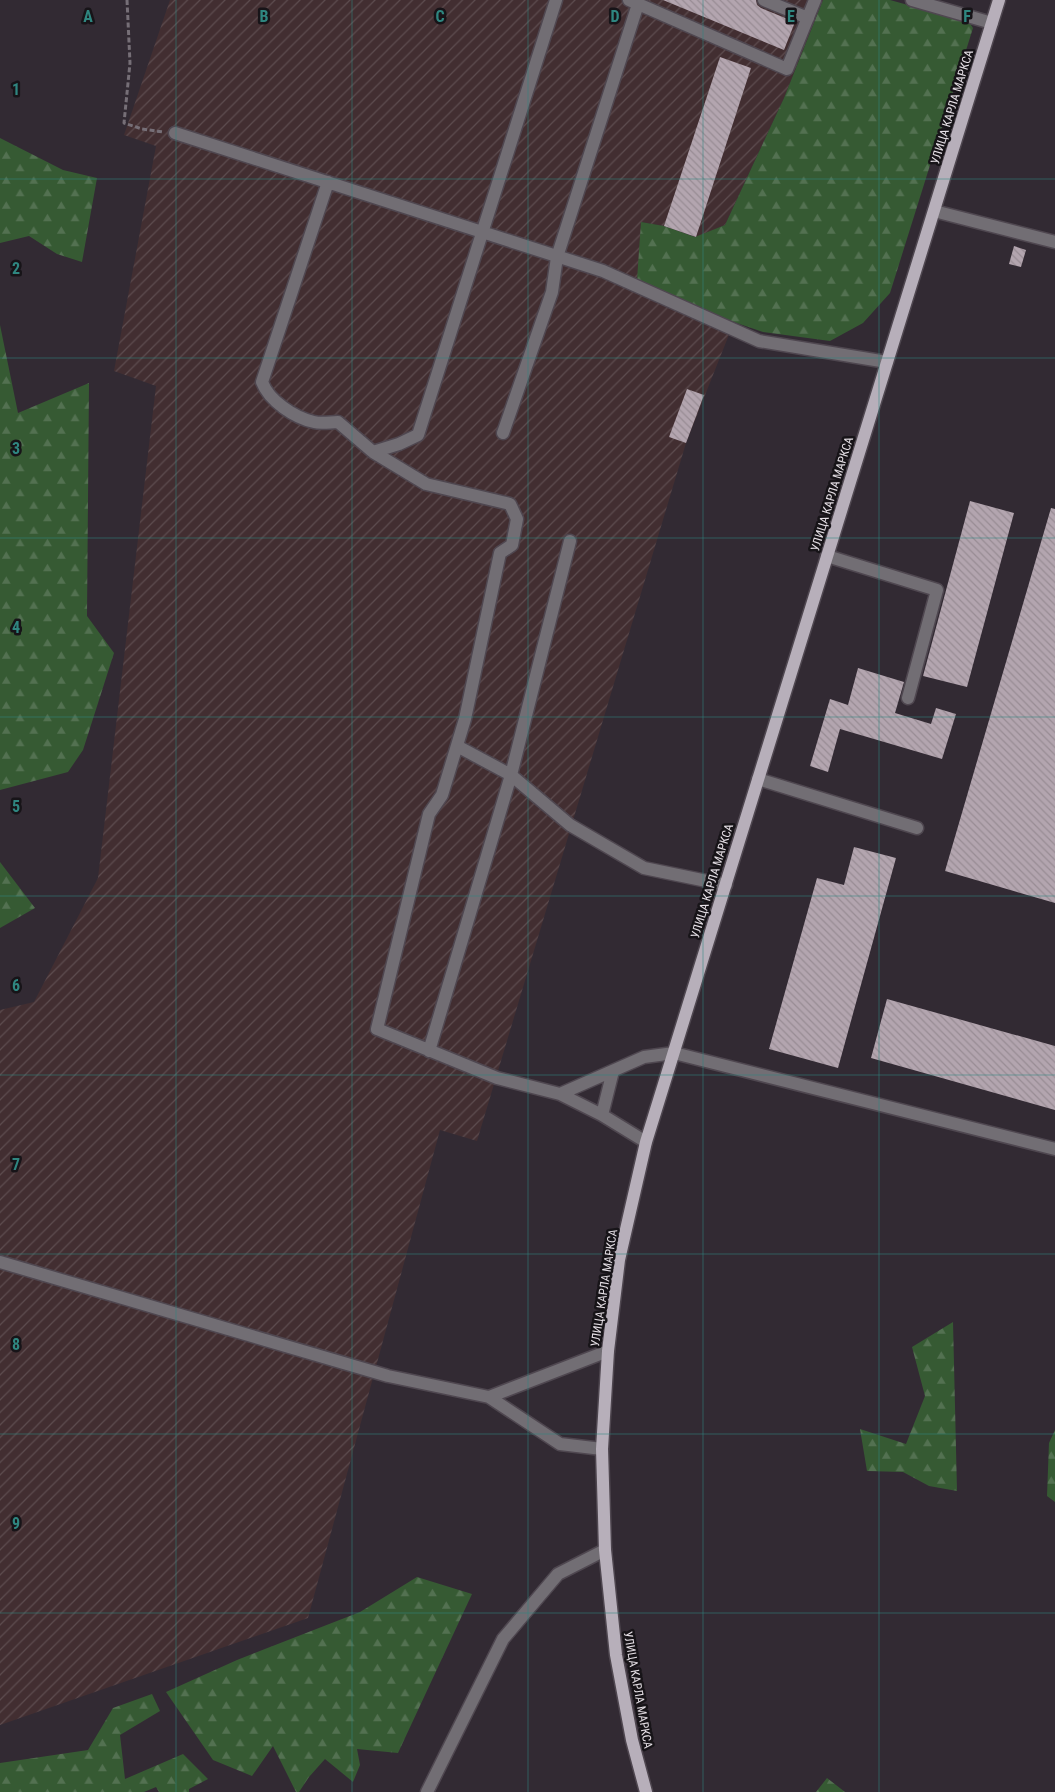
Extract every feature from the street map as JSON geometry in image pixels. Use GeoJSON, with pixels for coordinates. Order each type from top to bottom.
{"type":"FeatureCollection","features":[{"type":"Feature","properties":{"kind":"main road","name":"УЛИЦА КАРЛА МАРКСА"},"geometry":{"type":"LineString","coordinates":[[646,1792],[632,1740],[616,1655],[605,1550],[602,1449],[608,1351],[619,1260],[646,1142],[999,0]]}},
{"type":"Feature","properties":{"kind":"street"},"geometry":{"type":"LineString","coordinates":[[373,452],[399,444],[418,435],[556,0]]}},
{"type":"Feature","properties":{"kind":"street"},"geometry":{"type":"LineString","coordinates":[[764,0],[808,18]]}},
{"type":"Feature","properties":{"kind":"street"},"geometry":{"type":"LineString","coordinates":[[503,432],[552,292],[557,257],[634,2],[788,70],[815,0]]}},
{"type":"Feature","properties":{"kind":"street"},"geometry":{"type":"LineString","coordinates":[[912,0],[992,23]]}},
{"type":"Feature","properties":{"kind":"street"},"geometry":{"type":"LineString","coordinates":[[175,133],[603,271],[759,341],[887,362]]}},
{"type":"Feature","properties":{"kind":"street"},"geometry":{"type":"LineString","coordinates":[[328,182],[262,382],[265,390],[286,410],[315,422],[338,422],[373,452],[426,484],[510,504],[518,519],[512,544],[500,553],[465,719],[442,795],[428,814],[377,1029],[497,1078],[560,1094],[602,1115],[646,1142]]}},
{"type":"Feature","properties":{"kind":"street"},"geometry":{"type":"LineString","coordinates":[[934,212],[1055,242]]}},
{"type":"Feature","properties":{"kind":"street"},"geometry":{"type":"LineString","coordinates":[[429,1051],[511,774],[570,541]]}},
{"type":"Feature","properties":{"kind":"street"},"geometry":{"type":"LineString","coordinates":[[827,556],[936,590],[908,698]]}},
{"type":"Feature","properties":{"kind":"street"},"geometry":{"type":"LineString","coordinates":[[457,746],[511,774],[570,825],[644,868],[726,885]]}},
{"type":"Feature","properties":{"kind":"street"},"geometry":{"type":"LineString","coordinates":[[758,779],[918,828]]}},
{"type":"Feature","properties":{"kind":"street"},"geometry":{"type":"LineString","coordinates":[[560,1094],[644,1058],[674,1053],[1055,1149]]}},
{"type":"Feature","properties":{"kind":"street"},"geometry":{"type":"LineString","coordinates":[[602,1115],[613,1071]]}},
{"type":"Feature","properties":{"kind":"street"},"geometry":{"type":"LineString","coordinates":[[0,1262],[388,1376],[489,1397],[560,1444],[602,1449]]}},
{"type":"Feature","properties":{"kind":"street"},"geometry":{"type":"LineString","coordinates":[[489,1397],[608,1351]]}},
{"type":"Feature","properties":{"kind":"street"},"geometry":{"type":"LineString","coordinates":[[427,1792],[503,1639],[558,1574],[605,1550]]}},
{"type":"Feature","properties":{"kind":"path"},"geometry":{"type":"LineString","coordinates":[[127,0],[130,63],[124,123],[142,129],[175,133]]}},
{"type":"Feature","properties":{"kind":"shaded area"},"geometry":{"type":"Polygon","coordinates":[[[170,0],[823,0],[784,98],[725,225],[696,237],[664,226],[641,222],[716,316],[734,322],[686,443],[477,1141],[440,1130],[308,1618],[0,1725],[0,1010],[34,1002],[98,878],[156,386],[114,371],[156,146],[124,135],[170,0]]]}},
{"type":"Feature","properties":{"kind":"green space"},"geometry":{"type":"Polygon","coordinates":[[[823,0],[890,0],[969,22],[973,28],[890,293],[863,323],[830,341],[763,332],[716,316],[637,280],[641,222],[664,226],[695,237],[725,225],[784,98],[823,0]]]}},
{"type":"Feature","properties":{"kind":"green space"},"geometry":{"type":"Polygon","coordinates":[[[0,138],[63,170],[97,178],[82,262],[57,254],[29,236],[0,243],[0,138]]]}},
{"type":"Feature","properties":{"kind":"green space"},"geometry":{"type":"Polygon","coordinates":[[[0,325],[18,413],[89,383],[87,616],[114,653],[83,750],[68,772],[0,790],[0,325]]]}},
{"type":"Feature","properties":{"kind":"green space"},"geometry":{"type":"Polygon","coordinates":[[[0,862],[35,908],[0,928],[0,862]]]}},
{"type":"Feature","properties":{"kind":"green space"},"geometry":{"type":"Polygon","coordinates":[[[953,1322],[957,1491],[929,1486],[903,1472],[867,1471],[860,1429],[906,1444],[925,1396],[912,1347],[953,1322]]]}},
{"type":"Feature","properties":{"kind":"green space"},"geometry":{"type":"Polygon","coordinates":[[[1055,1430],[1055,1502],[1047,1496],[1049,1443],[1055,1430]]]}},
{"type":"Feature","properties":{"kind":"green space"},"geometry":{"type":"Polygon","coordinates":[[[417,1577],[472,1594],[398,1753],[357,1749],[360,1765],[353,1782],[325,1759],[299,1792],[296,1792],[273,1746],[252,1776],[213,1760],[166,1692],[237,1660],[360,1612],[417,1577]]]}},
{"type":"Feature","properties":{"kind":"green space"},"geometry":{"type":"Polygon","coordinates":[[[152,1694],[160,1711],[120,1735],[125,1779],[183,1754],[208,1779],[189,1789],[189,1792],[159,1792],[156,1787],[144,1792],[0,1792],[0,1763],[88,1750],[113,1708],[152,1694]]]}},
{"type":"Feature","properties":{"kind":"green space"},"geometry":{"type":"Polygon","coordinates":[[[827,1778],[845,1792],[816,1792],[827,1778]]]}},
{"type":"Feature","properties":{"kind":"building"},"geometry":{"type":"Polygon","coordinates":[[[663,0],[756,0],[757,5],[761,8],[795,22],[784,50],[663,0]]]}},
{"type":"Feature","properties":{"kind":"building"},"geometry":{"type":"Polygon","coordinates":[[[720,57],[751,68],[696,237],[664,226],[720,57]]]}},
{"type":"Feature","properties":{"kind":"building"},"geometry":{"type":"Polygon","coordinates":[[[1014,246],[1026,250],[1021,267],[1009,264],[1014,246]]]}},
{"type":"Feature","properties":{"kind":"building"},"geometry":{"type":"Polygon","coordinates":[[[687,389],[704,395],[686,443],[669,437],[687,389]]]}},
{"type":"Feature","properties":{"kind":"building"},"geometry":{"type":"Polygon","coordinates":[[[970,501],[1014,513],[967,687],[923,676],[970,501]]]}},
{"type":"Feature","properties":{"kind":"building"},"geometry":{"type":"Polygon","coordinates":[[[1051,508],[1055,509],[1055,903],[945,871],[1051,508]]]}},
{"type":"Feature","properties":{"kind":"building"},"geometry":{"type":"Polygon","coordinates":[[[858,668],[904,682],[895,713],[931,724],[936,708],[956,714],[942,759],[840,729],[828,772],[810,766],[830,699],[848,705],[858,668]]]}},
{"type":"Feature","properties":{"kind":"building"},"geometry":{"type":"Polygon","coordinates":[[[854,847],[896,858],[838,1068],[769,1049],[817,878],[844,885],[854,847]]]}},
{"type":"Feature","properties":{"kind":"building"},"geometry":{"type":"Polygon","coordinates":[[[887,999],[1055,1046],[1055,1110],[871,1058],[887,999]]]}}]}
